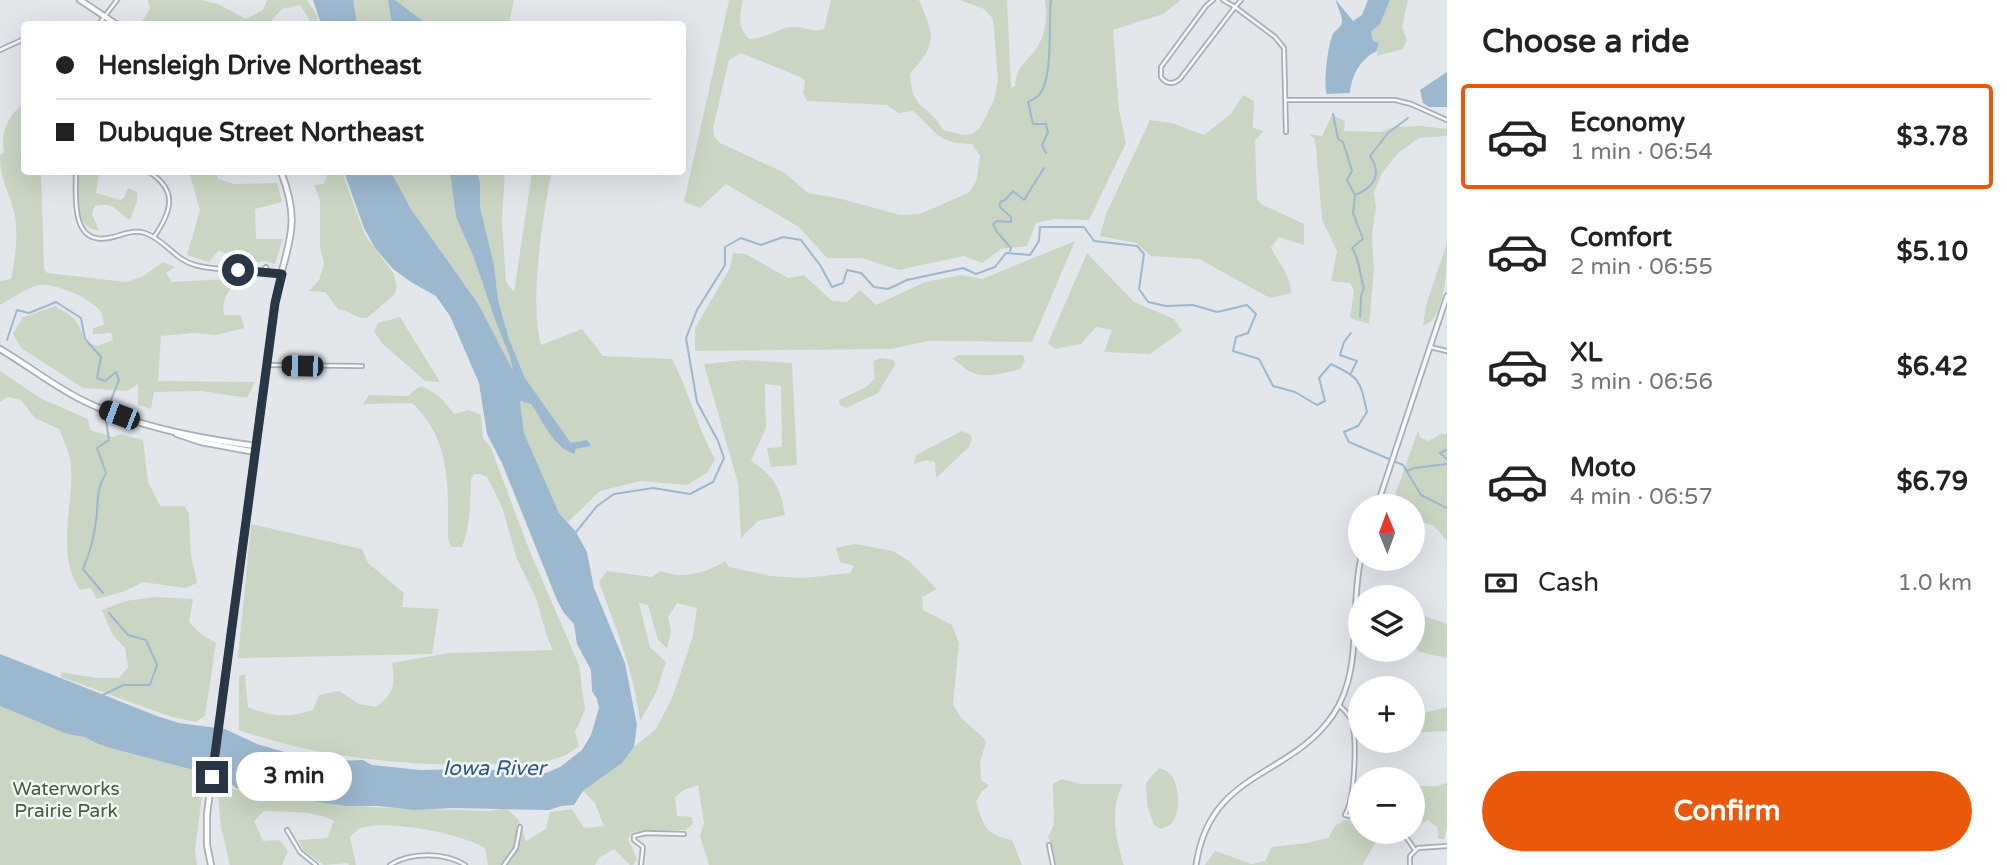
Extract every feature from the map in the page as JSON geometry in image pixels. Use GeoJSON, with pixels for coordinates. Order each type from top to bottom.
{"type":"FeatureCollection","features":[{"type":"Feature","properties":{"kind":"main road"},"geometry":{"type":"LineString","coordinates":[[80,0],[111,21]]}},
{"type":"Feature","properties":{"kind":"main road"},"geometry":{"type":"LineString","coordinates":[[211,865],[206,820],[275,303],[293,222],[290,199],[282,175]]}},
{"type":"Feature","properties":{"kind":"main road"},"geometry":{"type":"LineString","coordinates":[[2,351],[82,400],[119,415],[163,429],[255,449]]}},
{"type":"Feature","properties":{"kind":"street"},"geometry":{"type":"LineString","coordinates":[[102,21],[117,0]]}},
{"type":"Feature","properties":{"kind":"street"},"geometry":{"type":"LineString","coordinates":[[1213,0],[1161,67],[1161,77],[1167,83],[1180,79],[1241,0]]}},
{"type":"Feature","properties":{"kind":"street"},"geometry":{"type":"LineString","coordinates":[[1223,0],[1282,45],[1286,55],[1286,132]]}},
{"type":"Feature","properties":{"kind":"street"},"geometry":{"type":"LineString","coordinates":[[0,50],[21,40]]}},
{"type":"Feature","properties":{"kind":"street"},"geometry":{"type":"LineString","coordinates":[[1286,100],[1395,100],[1447,120]]}},
{"type":"Feature","properties":{"kind":"street"},"geometry":{"type":"LineString","coordinates":[[76,175],[77,217],[87,233],[100,238],[135,232],[154,237],[178,257],[192,264],[282,274]]}},
{"type":"Feature","properties":{"kind":"street"},"geometry":{"type":"LineString","coordinates":[[153,175],[162,183],[170,201],[168,214],[154,237]]}},
{"type":"Feature","properties":{"kind":"street"},"geometry":{"type":"LineString","coordinates":[[1381,494],[1447,296]]}},
{"type":"Feature","properties":{"kind":"street"},"geometry":{"type":"LineString","coordinates":[[1430,347],[1447,351]]}},
{"type":"Feature","properties":{"kind":"street"},"geometry":{"type":"LineString","coordinates":[[267,365],[362,366]]}},
{"type":"Feature","properties":{"kind":"street"},"geometry":{"type":"LineString","coordinates":[[1196,865],[1205,833],[1224,802],[1244,783],[1309,741],[1323,728],[1339,705],[1353,659],[1356,589],[1359,571]]}},
{"type":"Feature","properties":{"kind":"street"},"geometry":{"type":"LineString","coordinates":[[1339,705],[1347,713],[1353,726],[1353,767]]}},
{"type":"Feature","properties":{"kind":"street"},"geometry":{"type":"LineString","coordinates":[[504,865],[516,848],[520,827]]}},
{"type":"Feature","properties":{"kind":"street"},"geometry":{"type":"LineString","coordinates":[[288,830],[300,852],[316,865]]}},
{"type":"Feature","properties":{"kind":"street"},"geometry":{"type":"LineString","coordinates":[[641,865],[643,848],[634,840],[634,836],[684,834]]}},
{"type":"Feature","properties":{"kind":"street"},"geometry":{"type":"LineString","coordinates":[[1411,844],[1415,849]]}},
{"type":"Feature","properties":{"kind":"street"},"geometry":{"type":"LineString","coordinates":[[1049,845],[1053,865]]}},
{"type":"Feature","properties":{"kind":"street"},"geometry":{"type":"LineString","coordinates":[[1410,865],[1410,856],[1415,849],[1447,846]]}},
{"type":"Feature","properties":{"kind":"street"},"geometry":{"type":"LineString","coordinates":[[390,865],[401,859],[431,856],[451,859],[465,865]]}},
{"type":"Feature","properties":{"kind":"green space"},"geometry":{"type":"Polygon","coordinates":[[[148,0],[202,0],[218,4],[246,19],[263,10],[267,0],[307,0],[317,15],[318,21],[309,21],[300,5],[282,9],[271,21],[143,21],[150,8],[148,0]]]}},
{"type":"Feature","properties":{"kind":"green space"},"geometry":{"type":"Polygon","coordinates":[[[353,0],[388,0],[392,21],[356,21],[353,0]]]}},
{"type":"Feature","properties":{"kind":"green space"},"geometry":{"type":"Polygon","coordinates":[[[395,0],[514,0],[510,21],[423,21],[395,0]]]}},
{"type":"Feature","properties":{"kind":"green space"},"geometry":{"type":"Polygon","coordinates":[[[729,0],[743,0],[741,25],[749,39],[789,27],[824,29],[831,0],[919,0],[931,39],[925,55],[910,74],[911,86],[918,102],[938,121],[943,130],[963,135],[972,134],[980,128],[994,100],[998,80],[993,19],[984,9],[960,0],[1007,0],[1011,88],[1015,86],[1020,68],[1037,48],[1043,35],[1046,21],[1045,0],[1181,0],[1163,14],[1113,30],[1119,110],[1126,143],[1089,220],[1054,219],[1036,223],[1027,246],[1001,249],[982,263],[964,256],[899,270],[862,258],[827,258],[799,227],[726,184],[700,208],[684,202],[729,0]],[[741,53],[729,60],[713,128],[714,136],[720,143],[785,173],[808,193],[838,198],[900,215],[920,214],[968,193],[976,182],[980,156],[972,144],[944,139],[913,111],[898,113],[887,105],[807,101],[803,93],[805,81],[741,53]]]}},
{"type":"Feature","properties":{"kind":"green space"},"geometry":{"type":"Polygon","coordinates":[[[1390,0],[1408,0],[1402,27],[1407,40],[1403,49],[1377,56],[1379,43],[1373,41],[1371,32],[1380,24],[1390,0]]]}},
{"type":"Feature","properties":{"kind":"green space"},"geometry":{"type":"Polygon","coordinates":[[[1243,95],[1254,101],[1253,128],[1264,131],[1255,140],[1257,199],[1261,204],[1304,224],[1304,245],[1279,237],[1271,247],[1286,274],[1291,293],[1270,298],[1199,259],[1151,256],[1136,243],[1100,236],[1106,214],[1150,120],[1172,123],[1204,135],[1231,114],[1243,95]]]}},
{"type":"Feature","properties":{"kind":"green space"},"geometry":{"type":"Polygon","coordinates":[[[21,106],[21,175],[41,175],[44,268],[47,273],[126,282],[142,277],[163,262],[175,267],[166,273],[172,282],[226,279],[234,285],[225,299],[224,315],[241,315],[244,328],[217,335],[193,333],[161,336],[158,381],[255,382],[247,398],[202,391],[154,392],[151,409],[138,405],[138,384],[127,391],[83,388],[21,348],[13,334],[23,317],[55,306],[75,320],[85,342],[98,346],[113,340],[111,333],[93,334],[93,328],[104,325],[103,315],[98,308],[64,289],[39,285],[0,305],[0,281],[11,279],[16,235],[15,217],[3,177],[0,155],[4,152],[6,125],[21,106]]]}},
{"type":"Feature","properties":{"kind":"green space"},"geometry":{"type":"Polygon","coordinates":[[[1332,115],[1345,121],[1344,131],[1381,132],[1393,127],[1421,126],[1447,129],[1447,136],[1419,138],[1398,153],[1382,173],[1374,192],[1374,270],[1369,324],[1350,318],[1354,290],[1350,283],[1331,281],[1337,251],[1322,220],[1316,146],[1314,138],[1309,134],[1322,136],[1332,115]]]}},
{"type":"Feature","properties":{"kind":"green space"},"geometry":{"type":"Polygon","coordinates":[[[77,175],[99,175],[96,193],[120,200],[124,198],[128,188],[137,192],[137,202],[130,220],[112,206],[95,206],[92,214],[99,231],[84,223],[77,199],[77,175]]]}},
{"type":"Feature","properties":{"kind":"green space"},"geometry":{"type":"Polygon","coordinates":[[[190,175],[217,175],[218,179],[234,184],[277,183],[282,202],[255,209],[256,239],[283,239],[275,264],[265,261],[244,265],[219,250],[209,262],[187,255],[200,210],[190,175]]]}},
{"type":"Feature","properties":{"kind":"green space"},"geometry":{"type":"Polygon","coordinates":[[[327,175],[343,175],[365,235],[394,274],[397,288],[394,295],[367,318],[338,309],[325,292],[309,291],[319,280],[324,264],[320,247],[320,201],[314,185],[324,184],[327,175]]]}},
{"type":"Feature","properties":{"kind":"green space"},"geometry":{"type":"Polygon","coordinates":[[[393,175],[450,175],[456,217],[474,258],[515,377],[479,305],[411,209],[393,175]]]}},
{"type":"Feature","properties":{"kind":"green space"},"geometry":{"type":"Polygon","coordinates":[[[478,175],[505,175],[502,220],[506,282],[514,292],[532,175],[551,175],[537,282],[536,305],[541,345],[582,329],[603,356],[672,359],[715,459],[708,472],[687,485],[641,481],[600,491],[568,522],[559,513],[524,433],[520,401],[531,404],[558,445],[575,453],[575,449],[591,446],[587,440],[571,444],[525,378],[509,339],[498,300],[494,265],[480,207],[478,175]]]}},
{"type":"Feature","properties":{"kind":"green space"},"geometry":{"type":"Polygon","coordinates":[[[1075,241],[1032,342],[928,341],[891,349],[695,351],[695,328],[730,268],[733,253],[746,254],[788,278],[804,275],[832,301],[847,302],[860,290],[876,305],[925,282],[962,275],[982,279],[1075,241]]]}},
{"type":"Feature","properties":{"kind":"green space"},"geometry":{"type":"Polygon","coordinates":[[[1447,243],[1446,276],[1441,301],[1431,321],[1423,326],[1426,305],[1447,243]]]}},
{"type":"Feature","properties":{"kind":"green space"},"geometry":{"type":"Polygon","coordinates":[[[1087,253],[1134,302],[1174,319],[1182,331],[1150,354],[1104,352],[1112,330],[1096,327],[1081,344],[1055,349],[1048,343],[1087,253]]]}},
{"type":"Feature","properties":{"kind":"green space"},"geometry":{"type":"Polygon","coordinates":[[[400,317],[440,382],[425,381],[382,343],[374,332],[378,323],[400,317]]]}},
{"type":"Feature","properties":{"kind":"green space"},"geometry":{"type":"Polygon","coordinates":[[[958,355],[1023,355],[1025,361],[1020,369],[982,375],[969,371],[952,359],[958,355]]]}},
{"type":"Feature","properties":{"kind":"green space"},"geometry":{"type":"Polygon","coordinates":[[[881,358],[894,360],[895,365],[878,393],[846,408],[840,405],[839,400],[866,387],[875,378],[873,361],[881,358]]]}},
{"type":"Feature","properties":{"kind":"green space"},"geometry":{"type":"Polygon","coordinates":[[[744,360],[792,363],[797,465],[771,467],[767,448],[782,447],[781,386],[765,384],[766,428],[751,461],[766,472],[775,484],[785,515],[758,521],[741,538],[738,483],[704,364],[744,360]]]}},
{"type":"Feature","properties":{"kind":"green space"},"geometry":{"type":"Polygon","coordinates":[[[0,371],[40,398],[88,419],[90,430],[113,437],[120,434],[143,440],[148,482],[160,506],[184,506],[189,513],[191,556],[197,583],[185,588],[143,582],[125,591],[97,599],[91,588],[80,590],[68,560],[71,461],[68,452],[59,429],[35,418],[21,400],[7,397],[0,402],[0,371]]]}},
{"type":"Feature","properties":{"kind":"green space"},"geometry":{"type":"Polygon","coordinates":[[[421,386],[440,397],[454,414],[469,410],[481,415],[483,438],[491,448],[530,552],[579,665],[585,710],[575,732],[579,746],[561,757],[541,762],[466,765],[400,762],[302,748],[239,730],[239,676],[245,674],[248,707],[264,713],[288,715],[313,710],[319,695],[339,691],[359,704],[376,707],[392,688],[392,663],[449,653],[553,650],[536,598],[517,559],[502,507],[487,477],[474,474],[471,479],[470,513],[465,538],[462,547],[451,547],[448,538],[445,466],[441,449],[425,417],[412,403],[363,404],[369,395],[409,396],[421,386]]]}},
{"type":"Feature","properties":{"kind":"green space"},"geometry":{"type":"Polygon","coordinates":[[[962,431],[970,434],[972,438],[969,447],[936,478],[935,462],[927,460],[914,464],[916,455],[962,431]]]}},
{"type":"Feature","properties":{"kind":"green space"},"geometry":{"type":"Polygon","coordinates":[[[1418,431],[1420,437],[1428,441],[1447,434],[1447,541],[1434,526],[1425,523],[1425,494],[1395,494],[1418,431]]]}},
{"type":"Feature","properties":{"kind":"green space"},"geometry":{"type":"Polygon","coordinates":[[[251,524],[362,549],[368,563],[404,593],[402,607],[439,609],[432,654],[238,658],[251,524]]]}},
{"type":"Feature","properties":{"kind":"green space"},"geometry":{"type":"Polygon","coordinates":[[[855,544],[893,551],[909,561],[937,589],[922,597],[923,610],[952,625],[959,643],[953,704],[961,718],[984,738],[986,743],[980,761],[981,780],[989,786],[982,791],[976,802],[987,828],[996,835],[1012,840],[1022,865],[709,865],[700,836],[704,823],[698,785],[675,797],[677,816],[692,817],[693,824],[685,830],[632,832],[628,839],[637,859],[633,865],[614,849],[599,858],[595,865],[488,865],[485,848],[474,843],[422,829],[386,825],[359,829],[350,837],[356,865],[324,865],[304,851],[298,840],[327,838],[334,821],[309,813],[264,811],[254,821],[263,841],[280,840],[288,851],[282,865],[230,865],[221,827],[217,787],[369,807],[490,811],[506,808],[518,819],[526,841],[546,829],[550,812],[572,809],[584,828],[604,826],[595,803],[583,791],[622,763],[634,747],[656,729],[673,696],[693,636],[697,608],[677,603],[668,617],[671,630],[667,648],[658,640],[648,605],[639,603],[650,647],[666,662],[656,693],[640,721],[629,668],[599,582],[607,571],[652,577],[661,571],[685,575],[702,572],[725,561],[729,567],[771,576],[804,578],[850,573],[854,566],[840,562],[836,548],[855,544]]]}},
{"type":"Feature","properties":{"kind":"green space"},"geometry":{"type":"Polygon","coordinates":[[[155,597],[193,599],[189,622],[201,634],[216,643],[205,716],[195,722],[169,716],[61,677],[61,672],[97,678],[119,678],[128,667],[125,648],[112,634],[102,610],[125,601],[155,597]]]}},
{"type":"Feature","properties":{"kind":"green space"},"geometry":{"type":"Polygon","coordinates":[[[1425,616],[1447,624],[1447,658],[1425,653],[1425,616]]]}},
{"type":"Feature","properties":{"kind":"green space","name":"Waterworks Prairie Park"},"geometry":{"type":"Polygon","coordinates":[[[0,706],[67,734],[205,773],[195,850],[197,865],[0,865],[0,706]]]}},
{"type":"Feature","properties":{"kind":"green space"},"geometry":{"type":"Polygon","coordinates":[[[1447,707],[1447,731],[1425,732],[1425,713],[1447,707]]]}},
{"type":"Feature","properties":{"kind":"green space"},"geometry":{"type":"Polygon","coordinates":[[[1159,768],[1173,778],[1178,801],[1174,820],[1161,829],[1154,825],[1147,805],[1146,783],[1159,768]]]}},
{"type":"Feature","properties":{"kind":"green space"},"geometry":{"type":"Polygon","coordinates":[[[1062,779],[1082,784],[1123,784],[1115,814],[1116,835],[1124,865],[1054,865],[1054,852],[1048,837],[1054,825],[1053,784],[1062,779]]]}},
{"type":"Feature","properties":{"kind":"green space"},"geometry":{"type":"Polygon","coordinates":[[[1447,783],[1447,828],[1444,839],[1438,839],[1437,827],[1428,820],[1425,822],[1425,786],[1447,783]]]}},
{"type":"Feature","properties":{"kind":"green space"},"geometry":{"type":"Polygon","coordinates":[[[1348,820],[1348,844],[1374,844],[1363,865],[1205,865],[1215,851],[1252,864],[1265,861],[1272,847],[1328,838],[1335,826],[1348,820]]]}},
{"type":"Feature","properties":{"kind":"water"},"geometry":{"type":"Polygon","coordinates":[[[313,0],[353,0],[356,21],[320,21],[313,0]]]}},
{"type":"Feature","properties":{"kind":"water"},"geometry":{"type":"Polygon","coordinates":[[[388,0],[395,0],[423,21],[392,21],[388,0]]]}},
{"type":"Feature","properties":{"kind":"water"},"geometry":{"type":"Polygon","coordinates":[[[1336,0],[1353,21],[1362,15],[1368,0],[1390,0],[1380,24],[1371,32],[1373,41],[1379,43],[1377,51],[1366,58],[1358,68],[1350,93],[1327,94],[1329,46],[1333,34],[1342,23],[1336,0]]]}},
{"type":"Feature","properties":{"kind":"water"},"geometry":{"type":"Polygon","coordinates":[[[1447,72],[1447,107],[1429,107],[1423,103],[1420,90],[1447,72]]]}},
{"type":"Feature","properties":{"kind":"water"},"geometry":{"type":"Polygon","coordinates":[[[345,175],[393,175],[411,209],[479,305],[513,371],[474,258],[456,217],[450,175],[478,175],[480,207],[494,265],[498,300],[509,339],[525,378],[571,443],[587,440],[591,446],[575,449],[575,454],[568,451],[555,440],[531,404],[520,401],[524,433],[559,513],[576,532],[587,552],[594,588],[625,663],[637,725],[634,747],[622,763],[583,791],[574,805],[549,810],[415,810],[346,806],[267,794],[236,788],[229,782],[205,773],[67,734],[0,706],[0,654],[157,716],[179,723],[225,729],[257,744],[302,757],[330,761],[363,760],[372,765],[420,770],[472,769],[546,773],[560,767],[582,750],[591,735],[599,708],[592,691],[591,670],[577,644],[574,624],[557,600],[502,463],[487,434],[479,383],[450,316],[436,296],[393,269],[375,248],[364,228],[345,175]]]}},
{"type":"Feature","properties":{"kind":"waterway"},"geometry":{"type":"LineString","coordinates":[[1046,153],[1042,145],[1048,132],[1046,124],[1033,124],[1028,102],[1038,96],[1046,78],[1051,0]]}},
{"type":"Feature","properties":{"kind":"waterway"},"geometry":{"type":"LineString","coordinates":[[1333,114],[1338,139],[1343,142],[1352,171],[1347,180],[1355,195],[1353,213],[1363,239],[1352,248],[1364,288],[1360,317]]}},
{"type":"Feature","properties":{"kind":"waterway"},"geometry":{"type":"LineString","coordinates":[[1355,195],[1367,189],[1376,175],[1370,156],[1388,133],[1408,118]]}},
{"type":"Feature","properties":{"kind":"waterway"},"geometry":{"type":"LineString","coordinates":[[1010,251],[1011,248],[993,224],[997,221],[1011,222],[1011,217],[1000,207],[1000,202],[1013,191],[1024,200],[1044,168]]}},
{"type":"Feature","properties":{"kind":"waterway"},"geometry":{"type":"LineString","coordinates":[[576,532],[597,506],[614,494],[653,488],[690,494],[713,482],[724,458],[697,402],[686,338],[697,310],[725,265],[725,247],[741,238],[761,245],[783,237],[801,240],[832,287],[843,283],[847,270],[861,273],[874,287],[888,289],[907,280],[963,268],[976,274],[995,267],[1006,253],[1030,255],[1039,241],[1040,227],[1084,227],[1094,241],[1137,246],[1144,254],[1139,289],[1148,302],[1166,306],[1193,305],[1217,312],[1247,305],[1256,314],[1248,333],[1236,337],[1233,351],[1259,359],[1273,386],[1295,392],[1317,405],[1325,401],[1319,378],[1331,364],[1354,377],[1360,387],[1367,412],[1358,426],[1344,432],[1349,442],[1403,465],[1421,495],[1447,508]]}},
{"type":"Feature","properties":{"kind":"waterway"},"geometry":{"type":"LineString","coordinates":[[7,340],[17,310],[29,313],[56,302],[81,318],[85,339],[101,357],[97,378],[105,381],[116,372],[119,380],[111,400]]}},
{"type":"Feature","properties":{"kind":"waterway"},"geometry":{"type":"LineString","coordinates":[[1350,375],[1357,361],[1340,355],[1344,342],[1351,333]]}},
{"type":"Feature","properties":{"kind":"waterway"},"geometry":{"type":"LineString","coordinates":[[103,593],[83,569],[90,551],[99,491],[106,473],[97,448],[109,440],[105,415]]}},
{"type":"Feature","properties":{"kind":"waterway"},"geometry":{"type":"LineString","coordinates":[[1447,450],[1440,453],[1447,459]]}},
{"type":"Feature","properties":{"kind":"waterway"},"geometry":{"type":"LineString","coordinates":[[1407,471],[1447,464]]}},
{"type":"Feature","properties":{"kind":"waterway"},"geometry":{"type":"LineString","coordinates":[[103,695],[123,685],[150,685],[157,665],[146,640],[128,635],[109,613]]}},
{"type":"Feature","properties":{"kind":"route"},"geometry":{"type":"LineString","coordinates":[[212,777],[275,303],[282,274],[238,270]]}},
{"type":"Feature","properties":{"kind":"water label","name":"Iowa River"},"geometry":{"type":"Point","coordinates":[494,768]}}]}
